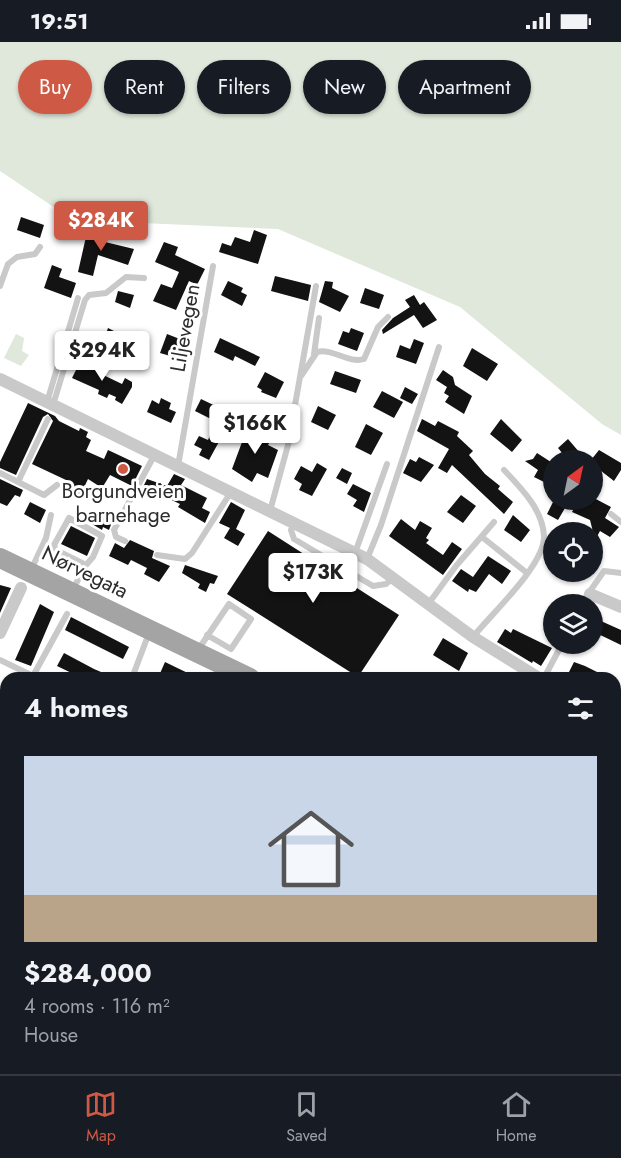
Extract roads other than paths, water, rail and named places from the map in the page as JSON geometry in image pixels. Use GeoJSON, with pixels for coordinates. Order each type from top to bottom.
{"type":"FeatureCollection","features":[{"type":"Feature","properties":{"kind":"main road","name":"Nørvegata"},"geometry":{"type":"LineString","coordinates":[[0,558],[25,580],[72,592],[238,672]]}},
{"type":"Feature","properties":{"kind":"street"},"geometry":{"type":"LineString","coordinates":[[0,379],[367,559],[395,577],[473,637],[529,672]]}},
{"type":"Feature","properties":{"kind":"street"},"geometry":{"type":"LineString","coordinates":[[0,633],[25,580]]}},
{"type":"Feature","properties":{"kind":"street"},"geometry":{"type":"LineString","coordinates":[[603,599],[621,607]]}},
{"type":"Feature","properties":{"kind":"lane"},"geometry":{"type":"LineString","coordinates":[[0,286],[8,264],[17,257],[35,255],[40,247]]}},
{"type":"Feature","properties":{"kind":"lane","name":"Liljevegen"},"geometry":{"type":"LineString","coordinates":[[178,466],[213,267]]}},
{"type":"Feature","properties":{"kind":"lane"},"geometry":{"type":"LineString","coordinates":[[50,403],[87,297],[106,292],[126,277],[144,278]]}},
{"type":"Feature","properties":{"kind":"lane"},"geometry":{"type":"LineString","coordinates":[[270,511],[288,445],[316,286]]}},
{"type":"Feature","properties":{"kind":"lane"},"geometry":{"type":"LineString","coordinates":[[50,403],[78,298]]}},
{"type":"Feature","properties":{"kind":"lane"},"geometry":{"type":"LineString","coordinates":[[314,354],[323,350],[357,360],[364,358],[381,322],[388,317]]}},
{"type":"Feature","properties":{"kind":"lane"},"geometry":{"type":"LineString","coordinates":[[300,376],[314,354],[319,318]]}},
{"type":"Feature","properties":{"kind":"lane"},"geometry":{"type":"LineString","coordinates":[[367,559],[381,525],[412,423],[439,347]]}},
{"type":"Feature","properties":{"kind":"lane"},"geometry":{"type":"LineString","coordinates":[[70,348],[101,360],[114,354]]}},
{"type":"Feature","properties":{"kind":"lane"},"geometry":{"type":"LineString","coordinates":[[18,482],[48,419]]}},
{"type":"Feature","properties":{"kind":"lane"},"geometry":{"type":"LineString","coordinates":[[125,541],[116,537],[114,530],[155,454]]}},
{"type":"Feature","properties":{"kind":"lane"},"geometry":{"type":"LineString","coordinates":[[355,553],[387,464]]}},
{"type":"Feature","properties":{"kind":"lane"},"geometry":{"type":"LineString","coordinates":[[473,637],[527,573],[541,548],[544,536],[542,526],[528,498],[504,470]]}},
{"type":"Feature","properties":{"kind":"lane"},"geometry":{"type":"LineString","coordinates":[[0,473],[44,495],[57,485]]}},
{"type":"Feature","properties":{"kind":"lane"},"geometry":{"type":"LineString","coordinates":[[157,555],[174,560],[185,559],[192,553],[231,492]]}},
{"type":"Feature","properties":{"kind":"lane"},"geometry":{"type":"LineString","coordinates":[[611,514],[621,522]]}},
{"type":"Feature","properties":{"kind":"lane"},"geometry":{"type":"LineString","coordinates":[[25,580],[46,538],[51,515]]}},
{"type":"Feature","properties":{"kind":"lane"},"geometry":{"type":"LineString","coordinates":[[72,592],[86,565],[93,557],[102,536],[69,518],[54,549],[86,565]]}},
{"type":"Feature","properties":{"kind":"lane"},"geometry":{"type":"LineString","coordinates":[[429,603],[456,566],[494,522]]}},
{"type":"Feature","properties":{"kind":"lane"},"geometry":{"type":"LineString","coordinates":[[295,523],[291,530],[294,539],[373,586],[386,584],[395,577]]}},
{"type":"Feature","properties":{"kind":"lane"},"geometry":{"type":"LineString","coordinates":[[482,537],[527,573]]}},
{"type":"Feature","properties":{"kind":"lane"},"geometry":{"type":"LineString","coordinates":[[590,594],[596,579],[604,571],[621,573]]}},
{"type":"Feature","properties":{"kind":"lane"},"geometry":{"type":"LineString","coordinates":[[196,652],[207,635],[229,604],[251,619],[231,649],[207,635]]}},
{"type":"Feature","properties":{"kind":"lane"},"geometry":{"type":"LineString","coordinates":[[35,672],[67,614]]}},
{"type":"Feature","properties":{"kind":"lane"},"geometry":{"type":"LineString","coordinates":[[134,672],[150,630]]}},
{"type":"Feature","properties":{"kind":"lane"},"geometry":{"type":"LineString","coordinates":[[547,672],[557,654]]}},
{"type":"Feature","properties":{"kind":"lane"},"geometry":{"type":"LineString","coordinates":[[0,660],[25,672]]}},
{"type":"Feature","properties":{"kind":"place","name":"Borgundveien barnehage"},"geometry":{"type":"Point","coordinates":[123,469]}}]}
